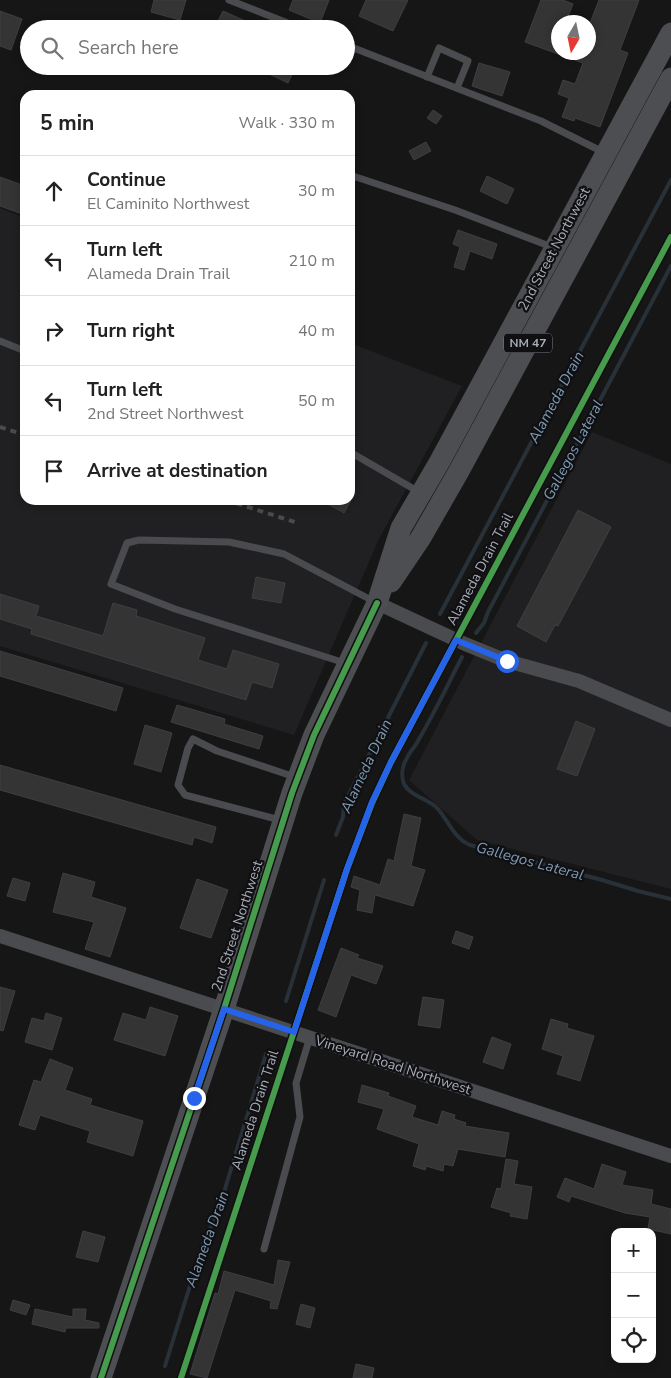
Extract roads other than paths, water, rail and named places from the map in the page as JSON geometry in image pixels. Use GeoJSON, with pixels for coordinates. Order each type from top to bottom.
{"type":"FeatureCollection","features":[{"type":"Feature","properties":{"kind":"main road","name":"2nd Street Northwest"},"geometry":{"type":"LineString","coordinates":[[101,1378],[224,1009],[283,821],[314,735],[377,603],[420,539],[431,497],[555,248],[671,33]]}},
{"type":"Feature","properties":{"kind":"main road","name":"2nd Street Northwest"},"geometry":{"type":"LineString","coordinates":[[431,497],[671,78]]}},
{"type":"Feature","properties":{"kind":"street"},"geometry":{"type":"LineString","coordinates":[[377,603],[465,644],[507,661],[579,681],[671,720]]}},
{"type":"Feature","properties":{"kind":"street","name":"Vineyard Road Northwest"},"geometry":{"type":"LineString","coordinates":[[0,936],[671,1156]]}},
{"type":"Feature","properties":{"kind":"lane"},"geometry":{"type":"LineString","coordinates":[[229,0],[281,20]]}},
{"type":"Feature","properties":{"kind":"lane"},"geometry":{"type":"LineString","coordinates":[[427,77],[439,48],[468,61],[457,88]]}},
{"type":"Feature","properties":{"kind":"lane"},"geometry":{"type":"LineString","coordinates":[[355,49],[541,121],[606,154]]}},
{"type":"Feature","properties":{"kind":"lane"},"geometry":{"type":"LineString","coordinates":[[355,177],[455,210],[555,248]]}},
{"type":"Feature","properties":{"kind":"lane"},"geometry":{"type":"LineString","coordinates":[[0,341],[20,349]]}},
{"type":"Feature","properties":{"kind":"lane"},"geometry":{"type":"LineString","coordinates":[[355,455],[431,497]]}},
{"type":"Feature","properties":{"kind":"lane"},"geometry":{"type":"LineString","coordinates":[[347,664],[175,609],[111,584],[128,543],[139,540],[229,542],[284,554],[377,603]]}},
{"type":"Feature","properties":{"kind":"lane"},"geometry":{"type":"LineString","coordinates":[[283,821],[185,795],[178,785],[188,748],[193,739],[217,751],[298,778]]}},
{"type":"Feature","properties":{"kind":"lane"},"geometry":{"type":"LineString","coordinates":[[264,1249],[300,1117],[296,1083],[310,1037]]}},
{"type":"Feature","properties":{"kind":"waterway","name":"Alameda Drain"},"geometry":{"type":"LineString","coordinates":[[440,614],[671,180]]}},
{"type":"Feature","properties":{"kind":"waterway","name":"Gallegos Lateral"},"geometry":{"type":"LineString","coordinates":[[476,633],[484,623],[488,612],[671,266]]}},
{"type":"Feature","properties":{"kind":"waterway","name":"Alameda Drain"},"geometry":{"type":"LineString","coordinates":[[336,835],[343,817],[344,804],[426,643]]}},
{"type":"Feature","properties":{"kind":"waterway","name":"Gallegos Lateral"},"geometry":{"type":"LineString","coordinates":[[462,657],[418,742],[405,761],[402,774],[407,788],[438,809],[456,834],[470,845],[671,899]]}},
{"type":"Feature","properties":{"kind":"waterway","name":"Alameda Drain"},"geometry":{"type":"LineString","coordinates":[[286,1001],[324,880]]}},
{"type":"Feature","properties":{"kind":"waterway","name":"Alameda Drain"},"geometry":{"type":"LineString","coordinates":[[165,1366],[204,1241],[218,1212],[266,1054]]}},
{"type":"Feature","properties":{"kind":"railway"},"geometry":{"type":"LineString","coordinates":[[0,427],[20,433]]}},
{"type":"Feature","properties":{"kind":"railway"},"geometry":{"type":"LineString","coordinates":[[242,505],[298,523]]}}]}
